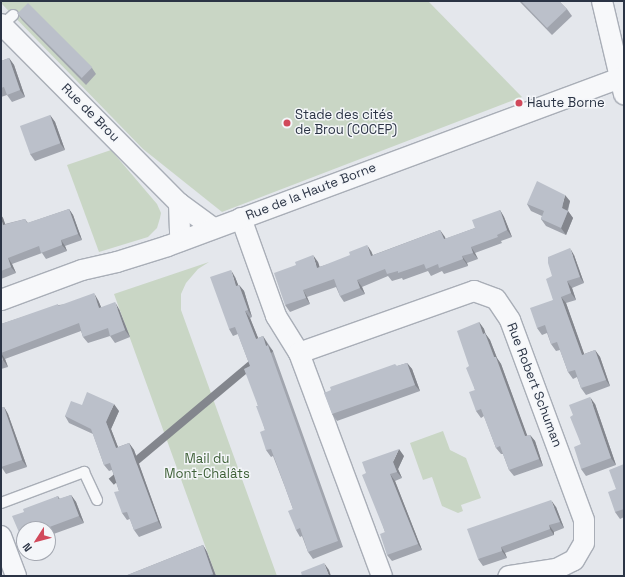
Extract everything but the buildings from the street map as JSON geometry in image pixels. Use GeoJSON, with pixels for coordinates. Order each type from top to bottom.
{"type":"FeatureCollection","features":[{"type":"Feature","properties":{"kind":"street"},"geometry":{"type":"LineString","coordinates":[[601,3],[622,86]]}},
{"type":"Feature","properties":{"kind":"street","name":"Rue de Brou"},"geometry":{"type":"LineString","coordinates":[[4,22],[179,203],[213,228]]}},
{"type":"Feature","properties":{"kind":"street","name":"Rue de la Haute Borne"},"geometry":{"type":"LineString","coordinates":[[1,300],[82,270],[117,262],[180,241],[241,218],[622,86]]}},
{"type":"Feature","properties":{"kind":"street"},"geometry":{"type":"LineString","coordinates":[[179,203],[180,241]]}},
{"type":"Feature","properties":{"kind":"street"},"geometry":{"type":"LineString","coordinates":[[241,218],[276,316],[299,353],[382,576]]}},
{"type":"Feature","properties":{"kind":"street","name":"Rue Robert Schuman"},"geometry":{"type":"LineString","coordinates":[[299,353],[474,291],[496,299],[510,320],[584,520],[584,543],[574,560],[556,569],[510,576]]}},
{"type":"Feature","properties":{"kind":"street"},"geometry":{"type":"LineString","coordinates":[[1,536],[16,576]]}},
{"type":"Feature","properties":{"kind":"lane"},"geometry":{"type":"LineString","coordinates":[[1,503],[84,472],[97,500]]}},
{"type":"Feature","properties":{"kind":"green space","name":"Stade des cités de Brou (COCEP)"},"geometry":{"type":"Polygon","coordinates":[[[1,1],[428,1],[522,97],[222,212],[143,149],[1,3],[1,1]]]}},
{"type":"Feature","properties":{"kind":"green space"},"geometry":{"type":"Polygon","coordinates":[[[111,150],[157,204],[161,213],[157,228],[148,237],[99,252],[67,165],[111,150]]]}},
{"type":"Feature","properties":{"kind":"green space","name":"Mail du Mont-Chalâts"},"geometry":{"type":"Polygon","coordinates":[[[209,262],[198,269],[186,283],[181,294],[181,310],[277,576],[216,576],[114,294],[209,262]]]}},
{"type":"Feature","properties":{"kind":"green space"},"geometry":{"type":"Polygon","coordinates":[[[443,431],[450,450],[466,458],[481,498],[461,505],[463,511],[458,513],[442,506],[432,477],[423,480],[410,443],[443,431]]]}},
{"type":"Feature","properties":{"kind":"place","name":"Haute Borne"},"geometry":{"type":"Point","coordinates":[519,103]}},
{"type":"Feature","properties":{"kind":"place","name":"Stade des cités de Brou (COCEP)"},"geometry":{"type":"Point","coordinates":[287,123]}}]}
